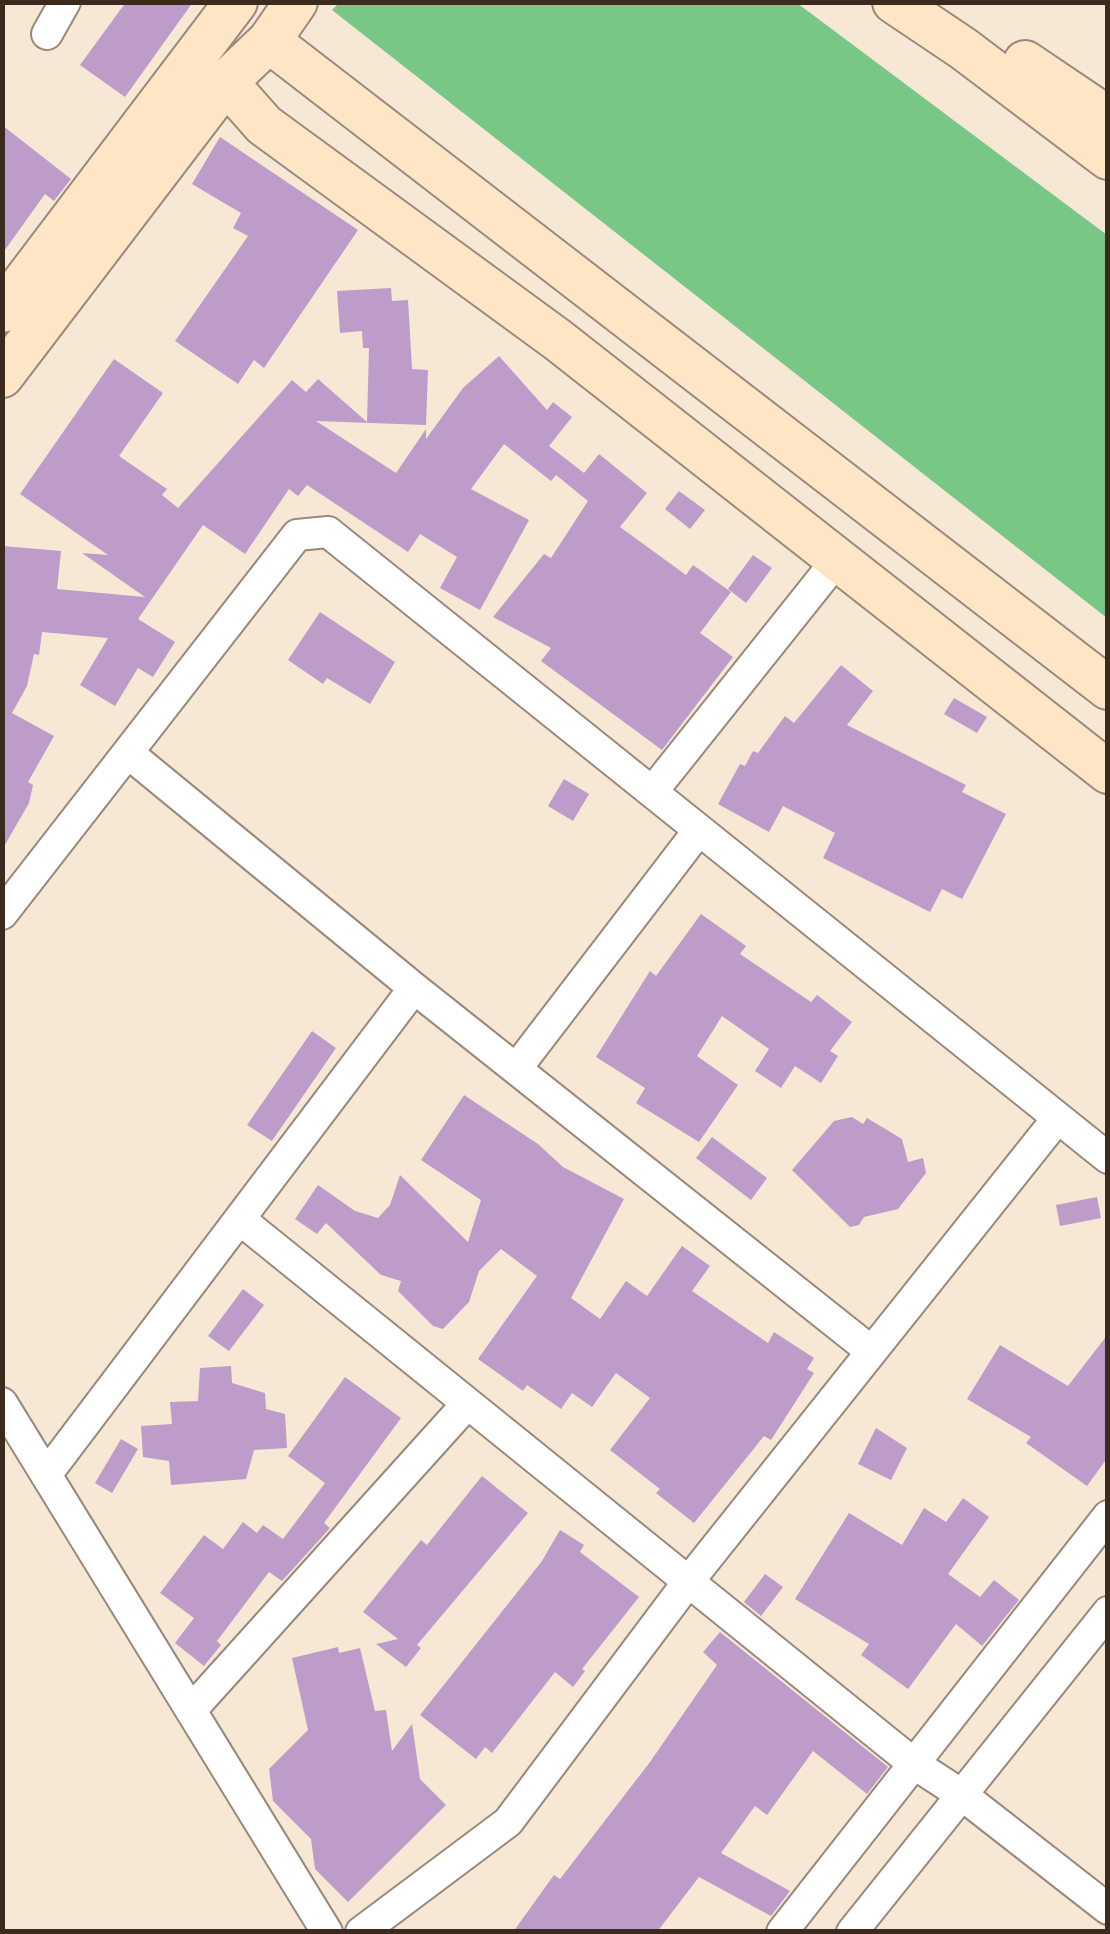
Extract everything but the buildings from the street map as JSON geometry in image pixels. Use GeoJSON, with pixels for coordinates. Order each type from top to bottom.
{"type":"FeatureCollection","features":[{"type":"Feature","properties":{"kind":"street"},"geometry":{"type":"LineString","coordinates":[[47,34],[65,2]]}},
{"type":"Feature","properties":{"kind":"street"},"geometry":{"type":"LineString","coordinates":[[2,312],[236,2]]}},
{"type":"Feature","properties":{"kind":"street"},"geometry":{"type":"LineString","coordinates":[[2,376],[226,82],[269,41],[296,2]]}},
{"type":"Feature","properties":{"kind":"street"},"geometry":{"type":"LineString","coordinates":[[894,2],[964,49],[1108,158]]}},
{"type":"Feature","properties":{"kind":"street"},"geometry":{"type":"LineString","coordinates":[[938,2],[1108,118]]}},
{"type":"Feature","properties":{"kind":"street"},"geometry":{"type":"LineString","coordinates":[[269,41],[1108,688]]}},
{"type":"Feature","properties":{"kind":"street"},"geometry":{"type":"LineString","coordinates":[[226,82],[264,125],[558,340],[1108,772]]}},
{"type":"Feature","properties":{"kind":"street"},"geometry":{"type":"LineString","coordinates":[[5,906],[297,536],[328,532],[1108,1158]]}},
{"type":"Feature","properties":{"kind":"street"},"geometry":{"type":"LineString","coordinates":[[652,792],[837,560]]}},
{"type":"Feature","properties":{"kind":"street"},"geometry":{"type":"LineString","coordinates":[[128,752],[414,988],[872,1351]]}},
{"type":"Feature","properties":{"kind":"street"},"geometry":{"type":"LineString","coordinates":[[516,1069],[699,830]]}},
{"type":"Feature","properties":{"kind":"street"},"geometry":{"type":"LineString","coordinates":[[46,1475],[242,1221],[414,988]]}},
{"type":"Feature","properties":{"kind":"street"},"geometry":{"type":"LineString","coordinates":[[361,1932],[508,1822],[688,1582],[1057,1118]]}},
{"type":"Feature","properties":{"kind":"street"},"geometry":{"type":"LineString","coordinates":[[242,1221],[913,1763],[962,1795],[1108,1909]]}},
{"type":"Feature","properties":{"kind":"street"},"geometry":{"type":"LineString","coordinates":[[2,1403],[326,1932]]}},
{"type":"Feature","properties":{"kind":"street"},"geometry":{"type":"LineString","coordinates":[[192,1708],[467,1404]]}},
{"type":"Feature","properties":{"kind":"street"},"geometry":{"type":"LineString","coordinates":[[782,1932],[1108,1516]]}},
{"type":"Feature","properties":{"kind":"street"},"geometry":{"type":"LineString","coordinates":[[852,1932],[1108,1612]]}},
{"type":"Feature","properties":{"kind":"green space"},"geometry":{"type":"Polygon","coordinates":[[[340,2],[797,3],[1107,235],[1107,618],[332,10],[340,2]]]}}]}
